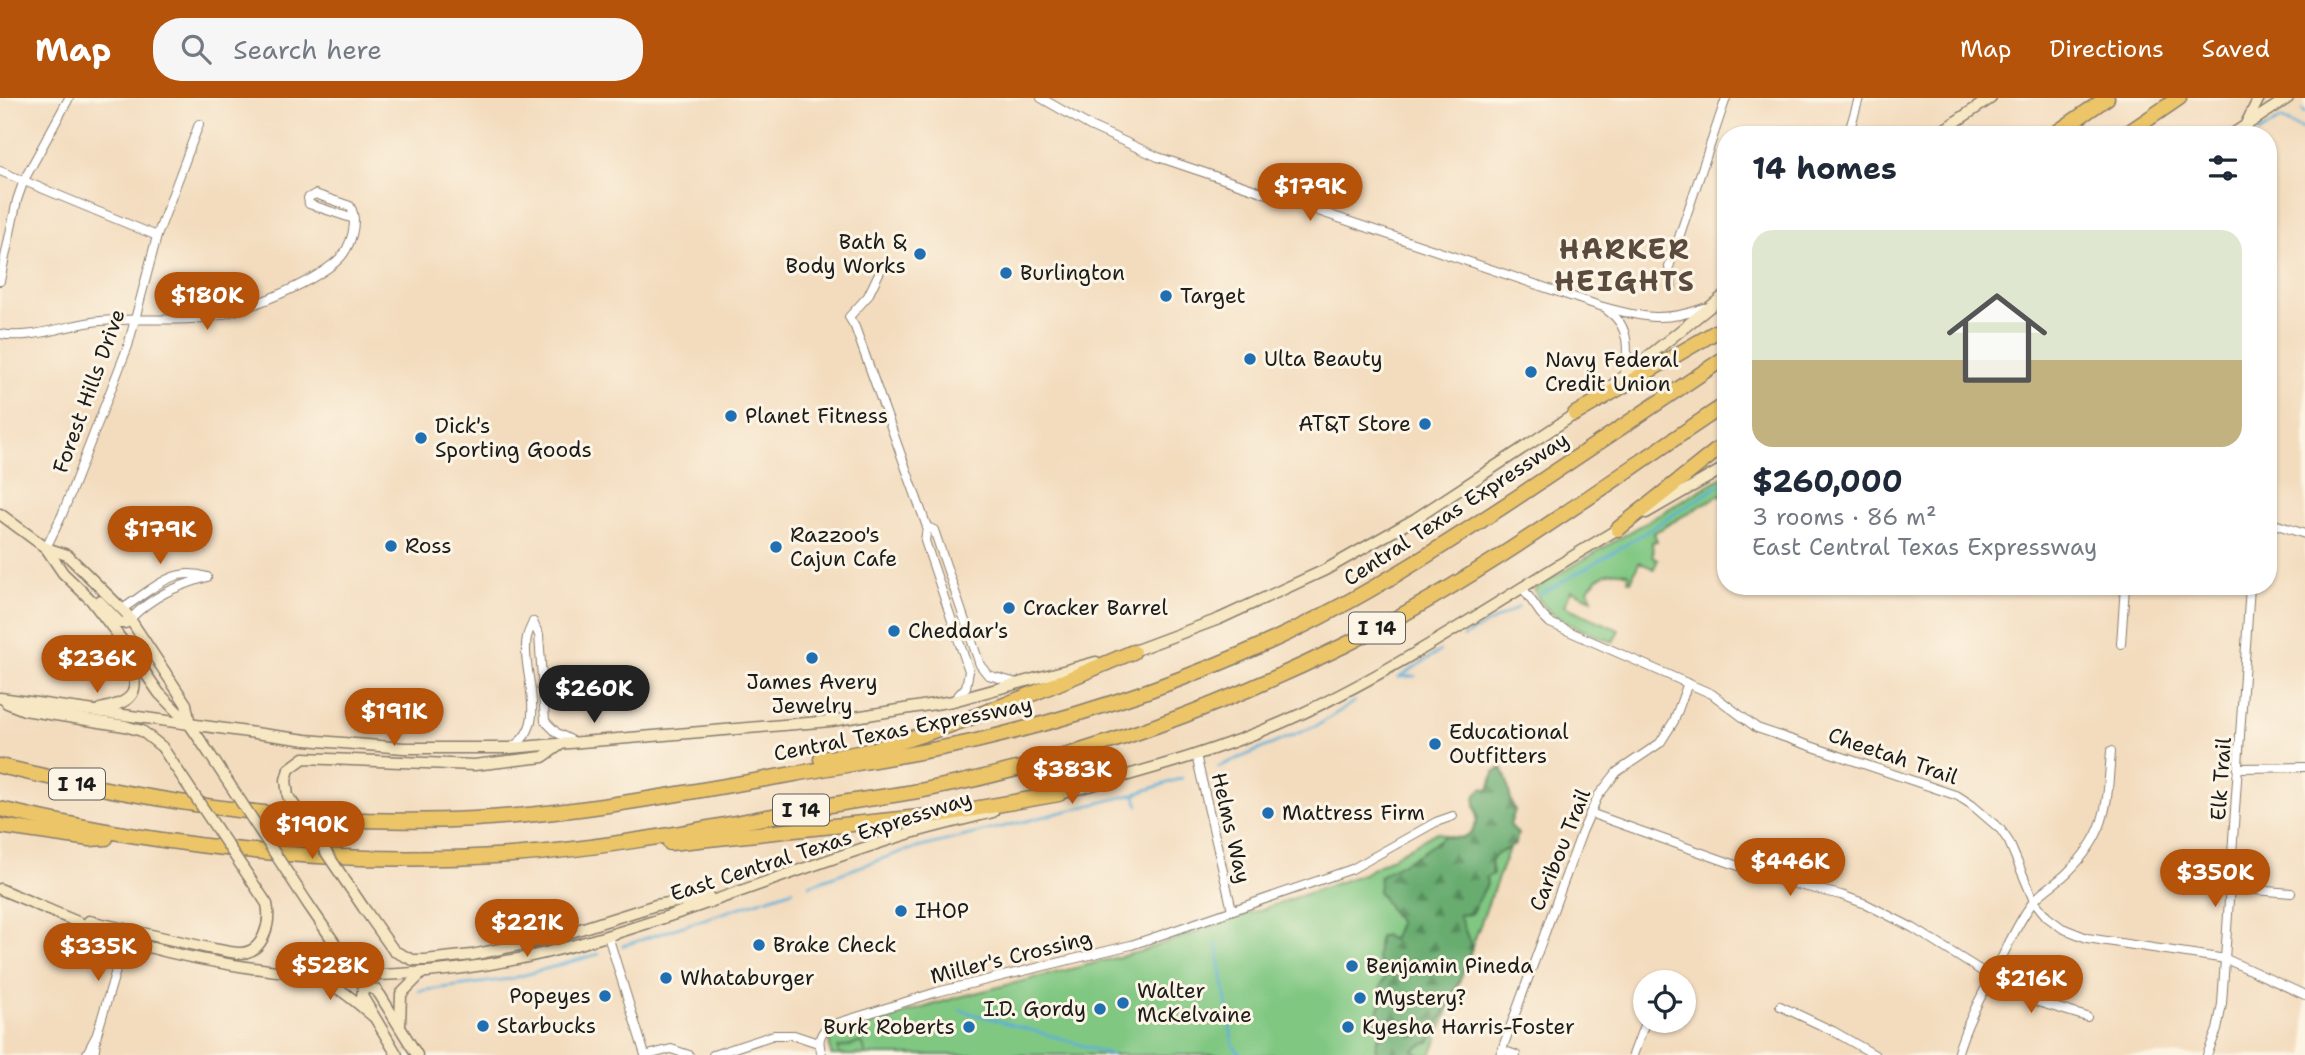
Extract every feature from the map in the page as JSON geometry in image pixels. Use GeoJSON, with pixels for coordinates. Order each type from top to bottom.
{"type":"FeatureCollection","features":[{"type":"Feature","properties":{"kind":"highway"},"geometry":{"type":"LineString","coordinates":[[2066,126],[2107,98]]}},
{"type":"Feature","properties":{"kind":"highway"},"geometry":{"type":"LineString","coordinates":[[2138,126],[2179,98]]}},
{"type":"Feature","properties":{"kind":"highway"},"geometry":{"type":"LineString","coordinates":[[1574,414],[1717,331]]}},
{"type":"Feature","properties":{"kind":"highway","name":"Central Texas Expressway"},"geometry":{"type":"LineString","coordinates":[[0,766],[154,799],[296,816],[386,820],[471,819],[587,808],[976,741],[1115,702],[1273,640],[1354,600],[1412,566],[1717,363]]}},
{"type":"Feature","properties":{"kind":"highway","name":"I 14"},"geometry":{"type":"LineString","coordinates":[[0,809],[134,836],[317,858],[407,860],[515,855],[610,844],[929,789],[1108,742],[1236,695],[1349,643],[1434,596],[1717,410]]}},
{"type":"Feature","properties":{"kind":"highway"},"geometry":{"type":"LineString","coordinates":[[1618,529],[1717,450]]}},
{"type":"Feature","properties":{"kind":"highway"},"geometry":{"type":"LineString","coordinates":[[703,789],[723,778],[876,749],[1003,706],[1133,652]]}},
{"type":"Feature","properties":{"kind":"highway"},"geometry":{"type":"LineString","coordinates":[[610,844],[630,848],[914,818],[1059,794]]}},
{"type":"Feature","properties":{"kind":"highway"},"geometry":{"type":"LineString","coordinates":[[0,826],[90,839],[134,836]]}},
{"type":"Feature","properties":{"kind":"main road"},"geometry":{"type":"LineString","coordinates":[[1949,126],[1991,98]]}},
{"type":"Feature","properties":{"kind":"main road"},"geometry":{"type":"LineString","coordinates":[[2244,126],[2259,98]]}},
{"type":"Feature","properties":{"kind":"main road"},"geometry":{"type":"LineString","coordinates":[[2244,126],[2288,98]]}},
{"type":"Feature","properties":{"kind":"main road"},"geometry":{"type":"LineString","coordinates":[[0,699],[306,740],[404,748],[510,748],[562,744],[831,720],[953,701],[1133,652],[1231,614],[1325,570],[1415,519],[1574,414],[1717,302]]}},
{"type":"Feature","properties":{"kind":"main road","name":"East Central Texas Expressway"},"geometry":{"type":"LineString","coordinates":[[295,972],[423,972],[515,960],[608,936],[901,836],[1196,755],[1311,708],[1449,634],[1618,529],[1717,472]]}},
{"type":"Feature","properties":{"kind":"main road"},"geometry":{"type":"LineString","coordinates":[[0,514],[46,548],[91,600],[159,693],[190,725],[364,986],[376,990],[417,1055]]}},
{"type":"Feature","properties":{"kind":"main road"},"geometry":{"type":"LineString","coordinates":[[46,548],[67,555],[122,609],[186,704],[190,725]]}},
{"type":"Feature","properties":{"kind":"main road"},"geometry":{"type":"LineString","coordinates":[[72,581],[93,595],[120,622],[125,623],[130,619]]}},
{"type":"Feature","properties":{"kind":"main road"},"geometry":{"type":"LineString","coordinates":[[93,711],[117,706],[131,697],[136,689],[128,648]]}},
{"type":"Feature","properties":{"kind":"main road"},"geometry":{"type":"LineString","coordinates":[[0,699],[24,710],[142,730],[162,747],[267,904],[268,925],[261,941],[243,953],[213,949],[63,915]]}},
{"type":"Feature","properties":{"kind":"main road"},"geometry":{"type":"LineString","coordinates":[[562,744],[543,757],[474,765],[304,758],[289,769],[286,779],[288,796],[394,951],[413,960],[472,955],[552,938],[656,905],[726,896]]}},
{"type":"Feature","properties":{"kind":"main road"},"geometry":{"type":"LineString","coordinates":[[0,889],[125,940],[223,963],[295,972],[327,981],[374,1017]]}},
{"type":"Feature","properties":{"kind":"main road"},"geometry":{"type":"LineString","coordinates":[[400,1027],[401,994],[423,972]]}},
{"type":"Feature","properties":{"kind":"main road"},"geometry":{"type":"LineString","coordinates":[[364,986],[362,996],[397,1055]]}},
{"type":"Feature","properties":{"kind":"street"},"geometry":{"type":"LineString","coordinates":[[0,281],[17,200],[24,180],[69,98]]}},
{"type":"Feature","properties":{"kind":"street"},"geometry":{"type":"LineString","coordinates":[[1041,98],[1090,126],[1158,157],[1583,298],[1600,306],[1616,316],[1624,330],[1629,346],[1625,376]]}},
{"type":"Feature","properties":{"kind":"street"},"geometry":{"type":"LineString","coordinates":[[1672,287],[1669,267],[1726,98]]}},
{"type":"Feature","properties":{"kind":"street"},"geometry":{"type":"LineString","coordinates":[[1851,126],[1857,99]]}},
{"type":"Feature","properties":{"kind":"street","name":"Forest Hills Drive"},"geometry":{"type":"LineString","coordinates":[[46,548],[72,492],[128,346],[158,236],[200,124]]}},
{"type":"Feature","properties":{"kind":"street"},"geometry":{"type":"LineString","coordinates":[[0,171],[158,236]]}},
{"type":"Feature","properties":{"kind":"street"},"geometry":{"type":"LineString","coordinates":[[0,334],[22,335],[103,320],[202,318],[228,314],[270,298],[321,272],[340,258],[349,244],[354,219],[350,206],[315,194],[308,198],[309,204],[354,219]]}},
{"type":"Feature","properties":{"kind":"street"},"geometry":{"type":"LineString","coordinates":[[881,269],[868,296],[849,317],[856,327],[927,527],[925,541],[969,671],[966,687],[953,701]]}},
{"type":"Feature","properties":{"kind":"street"},"geometry":{"type":"LineString","coordinates":[[1600,306],[1641,317],[1657,318],[1683,316],[1713,305]]}},
{"type":"Feature","properties":{"kind":"street"},"geometry":{"type":"LineString","coordinates":[[2277,525],[2305,534]]}},
{"type":"Feature","properties":{"kind":"street"},"geometry":{"type":"LineString","coordinates":[[927,527],[934,530],[980,665],[988,675],[1019,683]]}},
{"type":"Feature","properties":{"kind":"street"},"geometry":{"type":"LineString","coordinates":[[122,609],[168,579],[193,573],[207,577],[166,590],[130,619]]}},
{"type":"Feature","properties":{"kind":"street","name":"Cheetah Trail"},"geometry":{"type":"LineString","coordinates":[[1522,587],[1550,623],[1712,694],[1757,728],[1958,796],[1994,824],[2009,842],[2034,901],[2062,928],[2087,938],[2226,959],[2305,995]]}},
{"type":"Feature","properties":{"kind":"street"},"geometry":{"type":"LineString","coordinates":[[2121,645],[2124,595]]}},
{"type":"Feature","properties":{"kind":"street","name":"Elk Trail"},"geometry":{"type":"LineString","coordinates":[[2207,1055],[2219,1017],[2226,959],[2249,595]]}},
{"type":"Feature","properties":{"kind":"street"},"geometry":{"type":"LineString","coordinates":[[510,748],[527,735],[532,719],[526,639],[533,622],[539,635],[545,721],[557,733],[576,742]]}},
{"type":"Feature","properties":{"kind":"street","name":"Caribou Trail"},"geometry":{"type":"LineString","coordinates":[[1501,1053],[1598,796],[1617,772],[1651,749],[1667,733],[1688,683]]}},
{"type":"Feature","properties":{"kind":"street"},"geometry":{"type":"LineString","coordinates":[[1957,1055],[1972,1013],[2034,901],[2066,875],[2087,853],[2098,834],[2106,813],[2111,751]]}},
{"type":"Feature","properties":{"kind":"street","name":"Helms Way"},"geometry":{"type":"LineString","coordinates":[[1196,755],[1232,910]]}},
{"type":"Feature","properties":{"kind":"street"},"geometry":{"type":"LineString","coordinates":[[2239,768],[2305,767]]}},
{"type":"Feature","properties":{"kind":"street"},"geometry":{"type":"LineString","coordinates":[[1590,813],[1778,880],[1841,895],[1866,904],[1904,923],[2038,1002],[2087,1017]]}},
{"type":"Feature","properties":{"kind":"street","name":"Miller's Crossing"},"geometry":{"type":"LineString","coordinates":[[818,1043],[821,1033],[828,1026],[837,1023],[937,992],[1131,945],[1352,869],[1436,822],[1453,816]]}},
{"type":"Feature","properties":{"kind":"street"},"geometry":{"type":"LineString","coordinates":[[2231,888],[2291,893]]}},
{"type":"Feature","properties":{"kind":"street"},"geometry":{"type":"LineString","coordinates":[[608,936],[646,1055],[671,1049],[689,1055]]}},
{"type":"Feature","properties":{"kind":"street"},"geometry":{"type":"LineString","coordinates":[[94,1055],[97,1034],[125,940]]}},
{"type":"Feature","properties":{"kind":"street"},"geometry":{"type":"LineString","coordinates":[[1780,1006],[1875,1055]]}},
{"type":"Feature","properties":{"kind":"street"},"geometry":{"type":"LineString","coordinates":[[1633,1055],[1641,1033]]}},
{"type":"Feature","properties":{"kind":"street"},"geometry":{"type":"LineString","coordinates":[[86,1055],[97,1034]]}},
{"type":"Feature","properties":{"kind":"street"},"geometry":{"type":"LineString","coordinates":[[713,1055],[774,1035],[794,1035],[818,1043],[822,1055]]}},
{"type":"Feature","properties":{"kind":"street"},"geometry":{"type":"LineString","coordinates":[[1501,1053],[1516,1055]]}},
{"type":"Feature","properties":{"kind":"green space"},"geometry":{"type":"Polygon","coordinates":[[[1717,480],[1717,496],[1654,533],[1657,541],[1652,542],[1653,557],[1658,559],[1654,569],[1639,562],[1631,581],[1628,580],[1629,574],[1623,572],[1606,574],[1588,589],[1592,599],[1571,590],[1564,606],[1619,630],[1613,642],[1568,623],[1547,610],[1534,590],[1717,480]]]}},
{"type":"Feature","properties":{"kind":"green space"},"geometry":{"type":"Polygon","coordinates":[[[1502,768],[1515,810],[1510,825],[1518,834],[1515,845],[1497,854],[1491,861],[1493,874],[1486,878],[1487,884],[1471,914],[1459,915],[1472,948],[1460,980],[1430,1041],[1413,1050],[1419,1055],[1380,1055],[1375,1048],[1378,1037],[1382,1035],[1378,1018],[1382,1002],[1381,987],[1391,968],[1381,965],[1377,959],[1379,937],[1384,935],[1392,940],[1399,923],[1378,891],[1380,876],[1445,836],[1457,838],[1471,833],[1478,817],[1476,795],[1482,788],[1489,790],[1494,772],[1502,768]]]}},
{"type":"Feature","properties":{"kind":"green space"},"geometry":{"type":"Polygon","coordinates":[[[1475,806],[1514,835],[1431,1055],[831,1055],[829,1040],[838,1034],[955,998],[1139,952],[1363,874],[1437,832],[1455,838],[1468,835],[1476,825],[1475,806]]]}},
{"type":"Feature","properties":{"kind":"green space"},"geometry":{"type":"Polygon","coordinates":[[[862,1042],[866,1055],[840,1055],[838,1048],[862,1042]]]}},
{"type":"Feature","properties":{"kind":"waterway"},"geometry":{"type":"LineString","coordinates":[[2302,110],[2305,113]]}},
{"type":"Feature","properties":{"kind":"waterway"},"geometry":{"type":"LineString","coordinates":[[2270,126],[2280,119],[2305,130]]}},
{"type":"Feature","properties":{"kind":"waterway"},"geometry":{"type":"LineString","coordinates":[[1541,594],[1717,487]]}},
{"type":"Feature","properties":{"kind":"waterway"},"geometry":{"type":"LineString","coordinates":[[1463,637],[1519,607]]}},
{"type":"Feature","properties":{"kind":"waterway"},"geometry":{"type":"LineString","coordinates":[[1398,678],[1440,651]]}},
{"type":"Feature","properties":{"kind":"waterway"},"geometry":{"type":"LineString","coordinates":[[1401,677],[1415,676]]}},
{"type":"Feature","properties":{"kind":"waterway"},"geometry":{"type":"LineString","coordinates":[[1218,767],[1320,724],[1355,701]]}},
{"type":"Feature","properties":{"kind":"waterway"},"geometry":{"type":"LineString","coordinates":[[809,885],[901,852],[1135,794],[1182,778]]}},
{"type":"Feature","properties":{"kind":"waterway"},"geometry":{"type":"LineString","coordinates":[[1135,794],[1138,806]]}},
{"type":"Feature","properties":{"kind":"waterway"},"geometry":{"type":"LineString","coordinates":[[622,946],[793,890]]}},
{"type":"Feature","properties":{"kind":"waterway"},"geometry":{"type":"LineString","coordinates":[[1217,944],[1233,1045],[1241,1055]]}},
{"type":"Feature","properties":{"kind":"waterway"},"geometry":{"type":"LineString","coordinates":[[419,991],[510,979],[599,954]]}},
{"type":"Feature","properties":{"kind":"waterway"},"geometry":{"type":"LineString","coordinates":[[930,974],[935,979]]}},
{"type":"Feature","properties":{"kind":"waterway"},"geometry":{"type":"LineString","coordinates":[[960,1010],[1111,1055]]}},
{"type":"Feature","properties":{"kind":"place","name":"Bath & Body Works"},"geometry":{"type":"Point","coordinates":[920,254]}},
{"type":"Feature","properties":{"kind":"place","name":"Burlington"},"geometry":{"type":"Point","coordinates":[1006,273]}},
{"type":"Feature","properties":{"kind":"place","name":"Target"},"geometry":{"type":"Point","coordinates":[1166,296]}},
{"type":"Feature","properties":{"kind":"place","name":"Ulta Beauty"},"geometry":{"type":"Point","coordinates":[1250,359]}},
{"type":"Feature","properties":{"kind":"place","name":"Navy Federal Credit Union"},"geometry":{"type":"Point","coordinates":[1531,372]}},
{"type":"Feature","properties":{"kind":"place","name":"Planet Fitness"},"geometry":{"type":"Point","coordinates":[731,416]}},
{"type":"Feature","properties":{"kind":"place","name":"AT&T Store"},"geometry":{"type":"Point","coordinates":[1425,424]}},
{"type":"Feature","properties":{"kind":"place","name":"Dick's Sporting Goods"},"geometry":{"type":"Point","coordinates":[421,438]}},
{"type":"Feature","properties":{"kind":"place","name":"Ross"},"geometry":{"type":"Point","coordinates":[391,546]}},
{"type":"Feature","properties":{"kind":"place","name":"Razzoo's Cajun Cafe"},"geometry":{"type":"Point","coordinates":[776,547]}},
{"type":"Feature","properties":{"kind":"place","name":"Cracker Barrel"},"geometry":{"type":"Point","coordinates":[1009,608]}},
{"type":"Feature","properties":{"kind":"place","name":"Cheddar's"},"geometry":{"type":"Point","coordinates":[894,631]}},
{"type":"Feature","properties":{"kind":"place","name":"James Avery Jewelry"},"geometry":{"type":"Point","coordinates":[812,658]}},
{"type":"Feature","properties":{"kind":"place","name":"Educational Outfitters"},"geometry":{"type":"Point","coordinates":[1435,744]}},
{"type":"Feature","properties":{"kind":"place","name":"Mattress Firm"},"geometry":{"type":"Point","coordinates":[1268,813]}},
{"type":"Feature","properties":{"kind":"place","name":"IHOP"},"geometry":{"type":"Point","coordinates":[901,911]}},
{"type":"Feature","properties":{"kind":"place","name":"Brake Check"},"geometry":{"type":"Point","coordinates":[759,945]}},
{"type":"Feature","properties":{"kind":"place","name":"Benjamin Pineda"},"geometry":{"type":"Point","coordinates":[1352,966]}},
{"type":"Feature","properties":{"kind":"place","name":"Whataburger"},"geometry":{"type":"Point","coordinates":[666,978]}},
{"type":"Feature","properties":{"kind":"place","name":"Popeyes"},"geometry":{"type":"Point","coordinates":[605,996]}},
{"type":"Feature","properties":{"kind":"place","name":"Mystery?"},"geometry":{"type":"Point","coordinates":[1360,998]}},
{"type":"Feature","properties":{"kind":"place","name":"Walter McKelvaine"},"geometry":{"type":"Point","coordinates":[1123,1003]}},
{"type":"Feature","properties":{"kind":"place","name":"I.D. Gordy"},"geometry":{"type":"Point","coordinates":[1100,1009]}},
{"type":"Feature","properties":{"kind":"place","name":"Starbucks"},"geometry":{"type":"Point","coordinates":[483,1026]}},
{"type":"Feature","properties":{"kind":"place","name":"Burk Roberts"},"geometry":{"type":"Point","coordinates":[969,1027]}},
{"type":"Feature","properties":{"kind":"place","name":"Kyesha Harris-Foster"},"geometry":{"type":"Point","coordinates":[1348,1027]}},
{"type":"Feature","properties":{"kind":"district","name":"HARKER HEIGHTS"},"geometry":{"type":"Point","coordinates":[1625,265]}}]}
